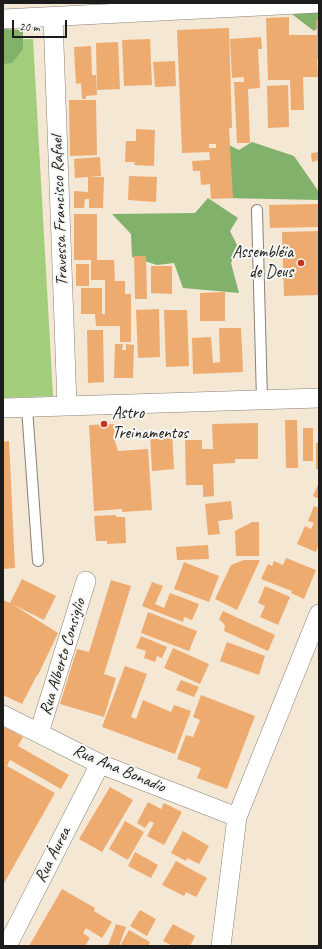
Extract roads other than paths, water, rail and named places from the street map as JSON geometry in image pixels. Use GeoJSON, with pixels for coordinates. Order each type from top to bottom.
{"type":"FeatureCollection","features":[{"type":"Feature","properties":{"kind":"street"},"geometry":{"type":"LineString","coordinates":[[3,19],[319,3]]}},
{"type":"Feature","properties":{"kind":"street","name":"Travessa Francisco Rafael"},"geometry":{"type":"LineString","coordinates":[[53,17],[67,406]]}},
{"type":"Feature","properties":{"kind":"street"},"geometry":{"type":"LineString","coordinates":[[3,408],[319,398]]}},
{"type":"Feature","properties":{"kind":"street","name":"Rua Alberto Consiglio"},"geometry":{"type":"LineString","coordinates":[[39,733],[86,581]]}},
{"type":"Feature","properties":{"kind":"street"},"geometry":{"type":"LineString","coordinates":[[221,946],[237,817],[319,614]]}},
{"type":"Feature","properties":{"kind":"street","name":"Rua Ana Bonadio"},"geometry":{"type":"LineString","coordinates":[[3,715],[100,764],[237,817]]}},
{"type":"Feature","properties":{"kind":"street","name":"Rua Áurea"},"geometry":{"type":"LineString","coordinates":[[7,946],[100,764]]}},
{"type":"Feature","properties":{"kind":"lane"},"geometry":{"type":"LineString","coordinates":[[257,210],[262,400]]}},
{"type":"Feature","properties":{"kind":"lane"},"geometry":{"type":"LineString","coordinates":[[27,408],[38,561]]}},
{"type":"Feature","properties":{"kind":"place","name":"Assembléia de Deus"},"geometry":{"type":"Point","coordinates":[301,263]}},
{"type":"Feature","properties":{"kind":"place","name":"Astro Treinamentos"},"geometry":{"type":"Point","coordinates":[104,424]}}]}
